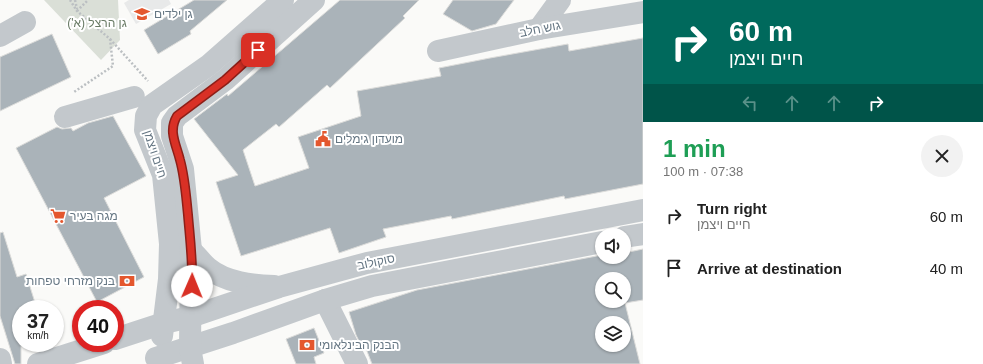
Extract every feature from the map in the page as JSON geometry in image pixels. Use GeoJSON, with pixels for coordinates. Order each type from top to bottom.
{"type":"FeatureCollection","features":[{"type":"Feature","properties":{"kind":"street"},"geometry":{"type":"LineString","coordinates":[[65,117],[150,100],[210,65],[283,0]]}},
{"type":"Feature","properties":{"kind":"street","name":"חיים ויצמן"},"geometry":{"type":"LineString","coordinates":[[192,356],[190,317],[191,250],[183,169],[172,136],[172,123],[177,116],[225,80],[314,0]]}},
{"type":"Feature","properties":{"kind":"street"},"geometry":{"type":"LineString","coordinates":[[539,29],[560,0]]}},
{"type":"Feature","properties":{"kind":"street"},"geometry":{"type":"LineString","coordinates":[[570,0],[572,9],[585,21]]}},
{"type":"Feature","properties":{"kind":"street","name":"גוש חלב"},"geometry":{"type":"LineString","coordinates":[[438,51],[539,29],[643,12]]}},
{"type":"Feature","properties":{"kind":"street"},"geometry":{"type":"LineString","coordinates":[[0,36],[25,22]]}},
{"type":"Feature","properties":{"kind":"street"},"geometry":{"type":"LineString","coordinates":[[78,96],[122,91],[150,100]]}},
{"type":"Feature","properties":{"kind":"street","name":"חיים ויצמן"},"geometry":{"type":"LineString","coordinates":[[150,100],[146,116],[145,130],[163,175],[170,244],[169,279],[164,323],[156,361]]}},
{"type":"Feature","properties":{"kind":"street","name":"סוקולוב"},"geometry":{"type":"LineString","coordinates":[[124,336],[164,323],[190,317],[279,287],[367,263],[643,210]]}},
{"type":"Feature","properties":{"kind":"street"},"geometry":{"type":"LineString","coordinates":[[631,236],[643,234]]}},
{"type":"Feature","properties":{"kind":"street","name":"סוקולוב"},"geometry":{"type":"LineString","coordinates":[[156,361],[192,356],[325,300],[372,286],[595,243]]}},
{"type":"Feature","properties":{"kind":"street"},"geometry":{"type":"LineString","coordinates":[[191,250],[209,269],[222,276],[244,282],[279,287]]}},
{"type":"Feature","properties":{"kind":"street"},"geometry":{"type":"LineString","coordinates":[[325,300],[357,364]]}},
{"type":"Feature","properties":{"kind":"street"},"geometry":{"type":"LineString","coordinates":[[38,364],[76,352]]}},
{"type":"Feature","properties":{"kind":"street"},"geometry":{"type":"LineString","coordinates":[[0,359],[1,364]]}},
{"type":"Feature","properties":{"kind":"path"},"geometry":{"type":"LineString","coordinates":[[70,0],[77,11],[110,38],[150,100]]}},
{"type":"Feature","properties":{"kind":"path"},"geometry":{"type":"LineString","coordinates":[[75,0],[77,11]]}},
{"type":"Feature","properties":{"kind":"path"},"geometry":{"type":"LineString","coordinates":[[77,11],[88,0]]}},
{"type":"Feature","properties":{"kind":"path"},"geometry":{"type":"LineString","coordinates":[[78,96],[113,66],[110,38]]}},
{"type":"Feature","properties":{"kind":"shaded area","name":"גן ילדים"},"geometry":{"type":"Polygon","coordinates":[[[129,0],[169,0],[171,4],[136,24],[124,3],[129,0]]]}},
{"type":"Feature","properties":{"kind":"green space","name":"גן הרצל (א')"},"geometry":{"type":"Polygon","coordinates":[[[44,0],[118,0],[120,40],[101,60],[44,0]]]}},
{"type":"Feature","properties":{"kind":"building"},"geometry":{"type":"Polygon","coordinates":[[[194,0],[227,0],[190,31],[191,34],[158,54],[144,30],[194,0]]]}},
{"type":"Feature","properties":{"kind":"building"},"geometry":{"type":"Polygon","coordinates":[[[340,0],[419,0],[403,16],[405,18],[330,88],[327,85],[279,127],[276,124],[243,150],[255,186],[309,168],[298,137],[361,116],[357,91],[441,76],[439,68],[490,58],[568,44],[569,51],[643,38],[643,184],[565,199],[564,196],[452,219],[451,216],[383,229],[386,237],[339,253],[330,228],[241,256],[216,182],[238,175],[194,119],[227,94],[228,96],[340,0]]]}},
{"type":"Feature","properties":{"kind":"building"},"geometry":{"type":"Polygon","coordinates":[[[453,0],[514,0],[496,24],[472,31],[443,14],[453,0]]]}},
{"type":"Feature","properties":{"kind":"building"},"geometry":{"type":"Polygon","coordinates":[[[52,34],[71,77],[0,111],[0,57],[52,34]]]}},
{"type":"Feature","properties":{"kind":"building"},"geometry":{"type":"Polygon","coordinates":[[[113,116],[146,176],[104,198],[144,277],[101,300],[96,300],[16,148],[57,127],[62,129],[71,128],[73,131],[88,123],[113,116]]]}},
{"type":"Feature","properties":{"kind":"building"},"geometry":{"type":"Polygon","coordinates":[[[3,232],[17,277],[26,274],[34,300],[12,300],[12,352],[21,352],[21,364],[15,364],[0,316],[0,233],[3,232]]]}},
{"type":"Feature","properties":{"kind":"building"},"geometry":{"type":"Polygon","coordinates":[[[643,249],[643,300],[631,302],[631,272],[595,272],[595,308],[626,308],[628,316],[595,316],[595,352],[631,352],[631,327],[640,364],[372,364],[365,346],[362,347],[356,335],[349,312],[417,290],[595,256],[595,264],[631,264],[631,252],[643,249]]]}},
{"type":"Feature","properties":{"kind":"building"},"geometry":{"type":"Polygon","coordinates":[[[314,328],[324,353],[314,357],[316,364],[296,364],[286,339],[314,328]]]}},
{"type":"Feature","properties":{"kind":"place","name":"גן ילדים"},"geometry":{"type":"Point","coordinates":[142,14]}},
{"type":"Feature","properties":{"kind":"place","name":"מועדון גימלים"},"geometry":{"type":"Point","coordinates":[323,139]}},
{"type":"Feature","properties":{"kind":"place","name":"מגה בעיר"},"geometry":{"type":"Point","coordinates":[58,216]}},
{"type":"Feature","properties":{"kind":"place","name":"בנק מזרחי טפחות"},"geometry":{"type":"Point","coordinates":[127,281]}},
{"type":"Feature","properties":{"kind":"place","name":"הבנק הבינלאומי"},"geometry":{"type":"Point","coordinates":[307,345]}},
{"type":"Feature","properties":{"kind":"route"},"geometry":{"type":"LineString","coordinates":[[192,286],[191,250],[186,192],[183,169],[178,150],[172,136],[172,123],[177,116],[225,80],[258,50]]}}]}
